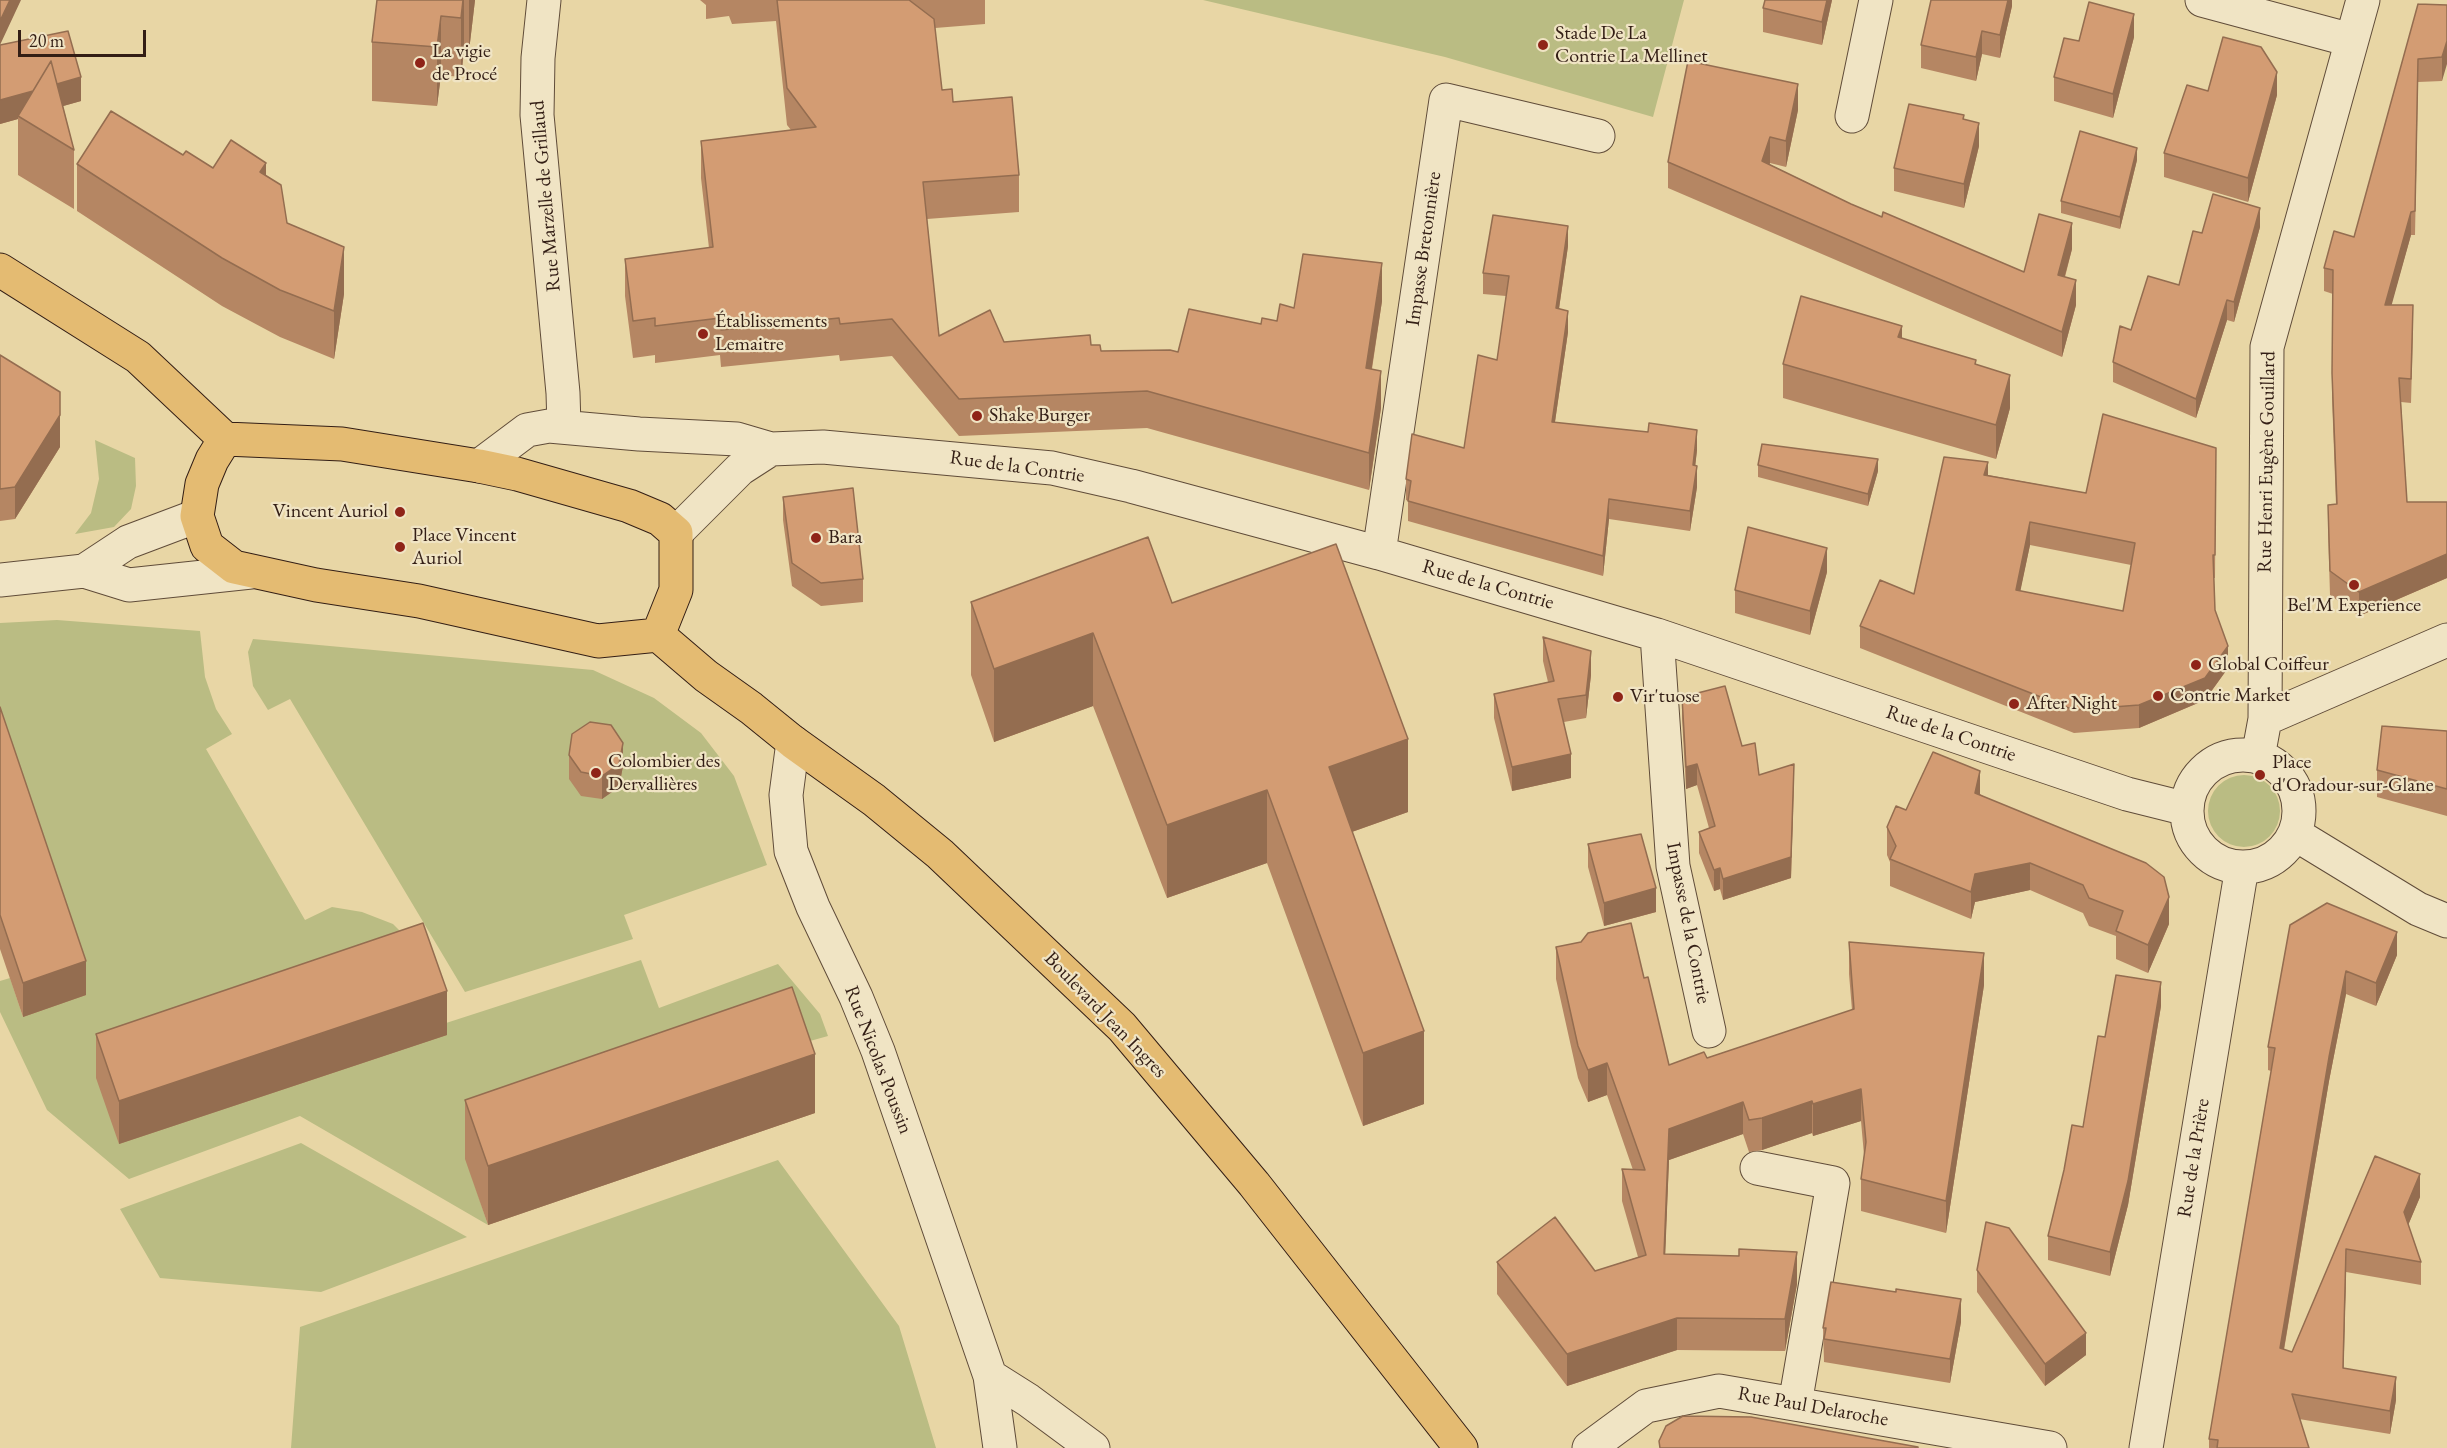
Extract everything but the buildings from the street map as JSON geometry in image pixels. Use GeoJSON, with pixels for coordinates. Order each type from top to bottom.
{"type":"FeatureCollection","features":[{"type":"Feature","properties":{"kind":"main road"},"geometry":{"type":"LineString","coordinates":[[0,270],[138,357],[225,439],[342,444],[479,466],[517,474],[629,506],[660,519],[676,533],[676,590],[658,635],[598,641],[419,601],[251,572],[234,567],[207,546],[197,516],[202,484],[212,460],[225,439]]}},
{"type":"Feature","properties":{"kind":"main road","name":"Boulevard Jean Ingres"},"geometry":{"type":"LineString","coordinates":[[658,635],[705,676],[874,800],[940,854],[1122,1027],[1254,1184],[1461,1448]]}},
{"type":"Feature","properties":{"kind":"street","name":"Rue Marzelle de Grillaud"},"geometry":{"type":"LineString","coordinates":[[544,0],[538,58],[537,115],[563,393],[564,426]]}},
{"type":"Feature","properties":{"kind":"street"},"geometry":{"type":"LineString","coordinates":[[1852,116],[1876,0]]}},
{"type":"Feature","properties":{"kind":"street"},"geometry":{"type":"LineString","coordinates":[[2202,0],[2351,40]]}},
{"type":"Feature","properties":{"kind":"street","name":"Rue Henri Eugène Gouillard"},"geometry":{"type":"LineString","coordinates":[[2258,757],[2265,719],[2267,347],[2363,0]]}},
{"type":"Feature","properties":{"kind":"street","name":"Impasse Bretonnière"},"geometry":{"type":"LineString","coordinates":[[1379,553],[1446,100],[1598,136]]}},
{"type":"Feature","properties":{"kind":"street"},"geometry":{"type":"LineString","coordinates":[[479,466],[528,430],[549,426],[737,439],[771,449]]}},
{"type":"Feature","properties":{"kind":"street","name":"Rue de la Contrie"},"geometry":{"type":"LineString","coordinates":[[771,449],[823,447],[1052,468],[1131,486],[1379,553],[1657,635],[2127,794],[2187,809]]}},
{"type":"Feature","properties":{"kind":"street"},"geometry":{"type":"LineString","coordinates":[[676,533],[740,469],[771,449]]}},
{"type":"Feature","properties":{"kind":"street"},"geometry":{"type":"LineString","coordinates":[[84,571],[128,542],[197,516]]}},
{"type":"Feature","properties":{"kind":"street"},"geometry":{"type":"LineString","coordinates":[[0,580],[84,571],[129,585],[251,572]]}},
{"type":"Feature","properties":{"kind":"street","name":"Impasse de la Contrie"},"geometry":{"type":"LineString","coordinates":[[1657,635],[1673,866],[1709,1031]]}},
{"type":"Feature","properties":{"kind":"street"},"geometry":{"type":"LineString","coordinates":[[2265,719],[2447,640]]}},
{"type":"Feature","properties":{"kind":"street","name":"Rue Nicolas Poussin"},"geometry":{"type":"LineString","coordinates":[[793,742],[786,795],[791,851],[813,907],[856,997],[878,1051],[990,1376],[1000,1448]]}},
{"type":"Feature","properties":{"kind":"street"},"geometry":{"type":"LineString","coordinates":[[2238,755],[2258,757],[2283,770],[2295,788],[2300,812],[2295,834],[2286,849],[2275,858],[2262,864],[2242,867],[2214,859],[2200,848],[2190,828],[2187,809],[2193,785],[2211,765],[2238,755]]}},
{"type":"Feature","properties":{"kind":"street"},"geometry":{"type":"LineString","coordinates":[[2295,834],[2418,909],[2447,921]]}},
{"type":"Feature","properties":{"kind":"street","name":"Rue de la Prière"},"geometry":{"type":"LineString","coordinates":[[2146,1448],[2242,867]]}},
{"type":"Feature","properties":{"kind":"street"},"geometry":{"type":"LineString","coordinates":[[1757,1168],[1833,1183],[1796,1404]]}},
{"type":"Feature","properties":{"kind":"street"},"geometry":{"type":"LineString","coordinates":[[990,1376],[1028,1400],[1093,1448]]}},
{"type":"Feature","properties":{"kind":"street","name":"Rue Paul Delaroche"},"geometry":{"type":"LineString","coordinates":[[1589,1448],[1646,1406],[1719,1391],[2050,1448]]}},
{"type":"Feature","properties":{"kind":"green space","name":"Stade De La Contrie La Mellinet"},"geometry":{"type":"Polygon","coordinates":[[[1203,0],[1684,0],[1653,117],[1445,57],[1203,0]]]}},
{"type":"Feature","properties":{"kind":"green space"},"geometry":{"type":"Polygon","coordinates":[[[95,440],[135,458],[136,486],[131,509],[114,527],[75,534],[91,513],[99,479],[95,440]]]}},
{"type":"Feature","properties":{"kind":"green space"},"geometry":{"type":"Polygon","coordinates":[[[57,620],[200,631],[205,677],[216,709],[232,734],[206,749],[305,920],[332,907],[362,912],[393,924],[415,946],[443,1024],[641,960],[659,1008],[778,964],[820,1014],[828,1036],[792,1046],[466,1159],[488,1225],[300,1116],[129,1179],[47,1110],[0,1012],[0,981],[10,978],[23,1017],[0,741],[0,623],[57,620]]]}},
{"type":"Feature","properties":{"kind":"green space"},"geometry":{"type":"Polygon","coordinates":[[[253,639],[593,670],[654,698],[701,733],[734,776],[767,865],[624,915],[633,939],[465,992],[290,699],[268,710],[253,686],[248,652],[253,639]]]}},
{"type":"Feature","properties":{"kind":"green space"},"geometry":{"type":"Polygon","coordinates":[[[2251,775],[2270,785],[2278,797],[2280,811],[2278,825],[2270,837],[2258,845],[2237,847],[2218,837],[2210,825],[2208,804],[2218,785],[2230,777],[2251,775]]]}},
{"type":"Feature","properties":{"kind":"green space"},"geometry":{"type":"Polygon","coordinates":[[[301,1143],[467,1237],[321,1292],[160,1278],[120,1209],[301,1143]]]}},
{"type":"Feature","properties":{"kind":"green space"},"geometry":{"type":"Polygon","coordinates":[[[778,1160],[899,1326],[936,1448],[291,1448],[300,1327],[778,1160]]]}},
{"type":"Feature","properties":{"kind":"place","name":"Stade De La Contrie La Mellinet"},"geometry":{"type":"Point","coordinates":[1543,45]}},
{"type":"Feature","properties":{"kind":"place","name":"La vigie de Procé"},"geometry":{"type":"Point","coordinates":[420,63]}},
{"type":"Feature","properties":{"kind":"place","name":"Établissements Lemaitre"},"geometry":{"type":"Point","coordinates":[703,334]}},
{"type":"Feature","properties":{"kind":"place","name":"Shake Burger"},"geometry":{"type":"Point","coordinates":[977,416]}},
{"type":"Feature","properties":{"kind":"place","name":"Vincent Auriol"},"geometry":{"type":"Point","coordinates":[400,512]}},
{"type":"Feature","properties":{"kind":"place","name":"Bara"},"geometry":{"type":"Point","coordinates":[816,538]}},
{"type":"Feature","properties":{"kind":"place","name":"Place Vincent Auriol"},"geometry":{"type":"Point","coordinates":[400,547]}},
{"type":"Feature","properties":{"kind":"place","name":"Bel'M Experience"},"geometry":{"type":"Point","coordinates":[2354,585]}},
{"type":"Feature","properties":{"kind":"place","name":"Global Coiffeur"},"geometry":{"type":"Point","coordinates":[2196,665]}},
{"type":"Feature","properties":{"kind":"place","name":"Contrie Market"},"geometry":{"type":"Point","coordinates":[2158,696]}},
{"type":"Feature","properties":{"kind":"place","name":"Vir'tuose"},"geometry":{"type":"Point","coordinates":[1618,697]}},
{"type":"Feature","properties":{"kind":"place","name":"After Night"},"geometry":{"type":"Point","coordinates":[2014,704]}},
{"type":"Feature","properties":{"kind":"place","name":"Colombier des Dervallières"},"geometry":{"type":"Point","coordinates":[596,773]}},
{"type":"Feature","properties":{"kind":"place","name":"Place d'Oradour-sur-Glane"},"geometry":{"type":"Point","coordinates":[2260,775]}}]}
